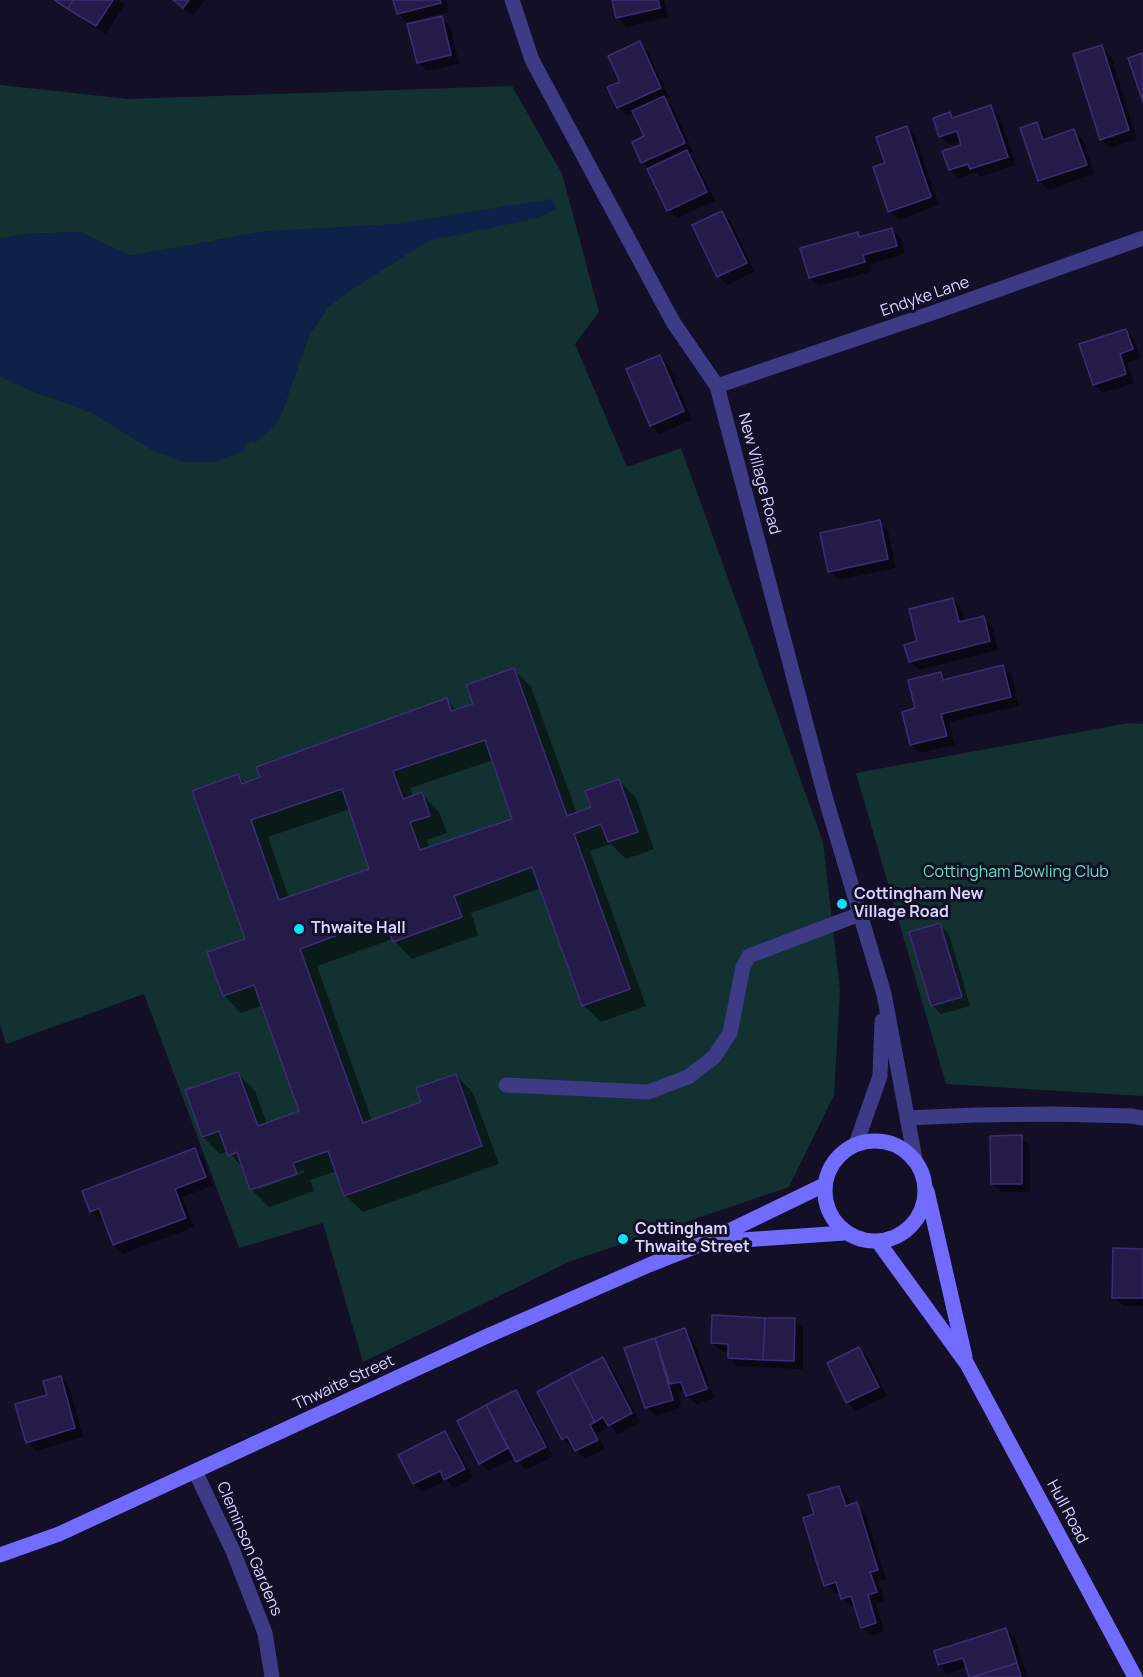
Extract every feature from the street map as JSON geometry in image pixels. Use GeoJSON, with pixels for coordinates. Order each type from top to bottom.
{"type":"FeatureCollection","features":[{"type":"Feature","properties":{"kind":"main road"},"geometry":{"type":"LineString","coordinates":[[892,1143],[915,1159],[923,1174],[926,1188],[917,1221],[879,1243],[862,1241],[844,1233],[827,1210],[824,1185],[834,1160],[856,1144],[892,1143]]}},
{"type":"Feature","properties":{"kind":"main road","name":"Thwaite Street"},"geometry":{"type":"LineString","coordinates":[[0,1555],[59,1534],[496,1333],[704,1243],[824,1185]]}},
{"type":"Feature","properties":{"kind":"main road","name":"Hull Road"},"geometry":{"type":"LineString","coordinates":[[926,1188],[967,1364]]}},
{"type":"Feature","properties":{"kind":"main road","name":"Thwaite Street"},"geometry":{"type":"LineString","coordinates":[[704,1243],[844,1233]]}},
{"type":"Feature","properties":{"kind":"main road","name":"Hull Road"},"geometry":{"type":"LineString","coordinates":[[879,1243],[967,1364],[1135,1677]]}},
{"type":"Feature","properties":{"kind":"street","name":"New Village Road"},"geometry":{"type":"LineString","coordinates":[[512,0],[532,60],[673,322],[717,386],[826,800],[884,994]]}},
{"type":"Feature","properties":{"kind":"street","name":"Endyke Lane"},"geometry":{"type":"LineString","coordinates":[[717,386],[1143,238]]}},
{"type":"Feature","properties":{"kind":"street"},"geometry":{"type":"LineString","coordinates":[[506,1085],[648,1092],[688,1077],[714,1056],[730,1033],[743,967],[748,956],[860,914]]}},
{"type":"Feature","properties":{"kind":"street"},"geometry":{"type":"LineString","coordinates":[[884,994],[915,1159]]}},
{"type":"Feature","properties":{"kind":"street"},"geometry":{"type":"LineString","coordinates":[[856,1144],[880,1076],[884,994]]}},
{"type":"Feature","properties":{"kind":"street"},"geometry":{"type":"LineString","coordinates":[[907,1118],[997,1114],[1120,1115],[1143,1118]]}},
{"type":"Feature","properties":{"kind":"street","name":"Cleminson Gardens"},"geometry":{"type":"LineString","coordinates":[[195,1471],[233,1551],[265,1633],[272,1677]]}},
{"type":"Feature","properties":{"kind":"green space"},"geometry":{"type":"Polygon","coordinates":[[[0,85],[128,99],[512,86],[562,174],[599,312],[575,344],[627,467],[681,448],[823,842],[840,991],[834,1095],[789,1187],[571,1261],[363,1362],[323,1223],[239,1248],[144,994],[6,1044],[0,1024],[0,376],[30,390],[91,412],[153,450],[244,444],[279,420],[309,335],[329,306],[348,292],[267,231],[130,256],[80,232],[27,234],[0,239],[0,85]]]}},
{"type":"Feature","properties":{"kind":"green space","name":"Cottingham Bowling Club"},"geometry":{"type":"Polygon","coordinates":[[[1129,723],[1143,724],[1143,1096],[946,1084],[856,773],[1129,723]]]}},
{"type":"Feature","properties":{"kind":"water"},"geometry":{"type":"Polygon","coordinates":[[[552,199],[556,209],[537,218],[428,241],[329,306],[309,335],[279,421],[254,444],[252,440],[244,444],[245,450],[216,462],[184,462],[152,450],[91,412],[30,390],[0,376],[0,239],[27,234],[80,232],[130,256],[267,231],[395,224],[552,199]]]}},
{"type":"Feature","properties":{"kind":"building"},"geometry":{"type":"Polygon","coordinates":[[[54,0],[73,0],[68,9],[54,0]]]}},
{"type":"Feature","properties":{"kind":"building"},"geometry":{"type":"Polygon","coordinates":[[[73,0],[113,0],[96,26],[68,9],[73,0]]]}},
{"type":"Feature","properties":{"kind":"building"},"geometry":{"type":"Polygon","coordinates":[[[173,0],[189,0],[183,8],[173,0]]]}},
{"type":"Feature","properties":{"kind":"building"},"geometry":{"type":"Polygon","coordinates":[[[393,0],[440,0],[441,3],[397,14],[393,0]]]}},
{"type":"Feature","properties":{"kind":"building"},"geometry":{"type":"Polygon","coordinates":[[[612,0],[658,0],[660,8],[616,18],[612,0]]]}},
{"type":"Feature","properties":{"kind":"building"},"geometry":{"type":"Polygon","coordinates":[[[442,16],[451,55],[417,63],[407,24],[442,16]]]}},
{"type":"Feature","properties":{"kind":"building"},"geometry":{"type":"Polygon","coordinates":[[[640,41],[661,88],[617,108],[607,87],[620,82],[608,56],[640,41]]]}},
{"type":"Feature","properties":{"kind":"building"},"geometry":{"type":"Polygon","coordinates":[[[1102,45],[1129,130],[1100,140],[1073,54],[1102,45]]]}},
{"type":"Feature","properties":{"kind":"building"},"geometry":{"type":"Polygon","coordinates":[[[1143,53],[1143,102],[1128,58],[1143,53]]]}},
{"type":"Feature","properties":{"kind":"building"},"geometry":{"type":"Polygon","coordinates":[[[664,96],[685,143],[641,163],[632,142],[644,136],[632,111],[664,96]]]}},
{"type":"Feature","properties":{"kind":"building"},"geometry":{"type":"Polygon","coordinates":[[[991,105],[1008,157],[970,169],[968,164],[949,170],[942,151],[961,145],[957,131],[939,137],[933,118],[950,112],[952,118],[991,105]]]}},
{"type":"Feature","properties":{"kind":"building"},"geometry":{"type":"Polygon","coordinates":[[[1037,122],[1043,140],[1074,129],[1087,165],[1038,181],[1020,128],[1037,122]]]}},
{"type":"Feature","properties":{"kind":"building"},"geometry":{"type":"Polygon","coordinates":[[[907,126],[931,197],[888,212],[873,167],[885,163],[876,137],[907,126]]]}},
{"type":"Feature","properties":{"kind":"building"},"geometry":{"type":"Polygon","coordinates":[[[687,150],[707,192],[667,211],[647,169],[687,150]]]}},
{"type":"Feature","properties":{"kind":"building"},"geometry":{"type":"Polygon","coordinates":[[[722,211],[747,263],[717,277],[692,225],[722,211]]]}},
{"type":"Feature","properties":{"kind":"building"},"geometry":{"type":"Polygon","coordinates":[[[892,228],[897,246],[863,255],[865,262],[809,278],[800,248],[858,232],[859,237],[892,228]]]}},
{"type":"Feature","properties":{"kind":"building"},"geometry":{"type":"Polygon","coordinates":[[[1126,329],[1133,349],[1120,354],[1126,374],[1093,385],[1079,344],[1126,329]]]}},
{"type":"Feature","properties":{"kind":"building"},"geometry":{"type":"Polygon","coordinates":[[[660,355],[684,411],[650,426],[626,369],[660,355]]]}},
{"type":"Feature","properties":{"kind":"building"},"geometry":{"type":"Polygon","coordinates":[[[880,520],[888,559],[828,572],[820,533],[880,520]]]}},
{"type":"Feature","properties":{"kind":"building"},"geometry":{"type":"Polygon","coordinates":[[[953,598],[959,622],[984,616],[990,641],[909,662],[904,645],[917,641],[909,609],[953,598]]]}},
{"type":"Feature","properties":{"kind":"building"},"geometry":{"type":"Polygon","coordinates":[[[1003,665],[1011,697],[941,714],[947,736],[910,745],[902,712],[915,708],[908,680],[941,672],[943,680],[1003,665]]]}},
{"type":"Feature","properties":{"kind":"building","name":"Thwaite Hall"},"geometry":{"type":"Polygon","coordinates":[[[514,668],[567,816],[591,807],[585,791],[619,779],[638,832],[608,842],[601,824],[574,834],[630,989],[582,1006],[532,867],[454,896],[462,917],[393,942],[384,918],[300,949],[363,1123],[421,1102],[416,1088],[456,1074],[482,1146],[344,1196],[328,1151],[293,1163],[297,1174],[250,1190],[237,1152],[228,1156],[219,1131],[202,1137],[185,1090],[238,1072],[258,1126],[299,1111],[254,985],[223,996],[207,952],[245,939],[192,791],[238,774],[242,784],[260,777],[256,767],[447,698],[451,711],[473,704],[466,685],[514,668]],[[485,740],[393,771],[403,799],[422,792],[430,816],[410,822],[420,850],[512,819],[485,740]],[[342,789],[251,820],[279,900],[369,869],[342,789]]]}},
{"type":"Feature","properties":{"kind":"building"},"geometry":{"type":"Polygon","coordinates":[[[940,923],[962,997],[931,1006],[909,932],[940,923]]]}},
{"type":"Feature","properties":{"kind":"building"},"geometry":{"type":"Polygon","coordinates":[[[1022,1135],[1022,1184],[991,1184],[990,1136],[1022,1135]]]}},
{"type":"Feature","properties":{"kind":"building"},"geometry":{"type":"Polygon","coordinates":[[[195,1148],[206,1177],[175,1189],[186,1218],[113,1245],[99,1208],[90,1212],[82,1191],[195,1148]]]}},
{"type":"Feature","properties":{"kind":"building"},"geometry":{"type":"Polygon","coordinates":[[[1113,1248],[1143,1249],[1143,1298],[1112,1298],[1113,1248]]]}},
{"type":"Feature","properties":{"kind":"building"},"geometry":{"type":"Polygon","coordinates":[[[712,1315],[765,1318],[763,1360],[728,1358],[728,1344],[711,1343],[712,1315]]]}},
{"type":"Feature","properties":{"kind":"building"},"geometry":{"type":"Polygon","coordinates":[[[765,1318],[795,1318],[794,1361],[763,1360],[765,1318]]]}},
{"type":"Feature","properties":{"kind":"building"},"geometry":{"type":"Polygon","coordinates":[[[685,1328],[707,1389],[686,1396],[681,1382],[670,1384],[655,1338],[685,1328]]]}},
{"type":"Feature","properties":{"kind":"building"},"geometry":{"type":"Polygon","coordinates":[[[655,1338],[673,1400],[645,1408],[624,1348],[655,1338]]]}},
{"type":"Feature","properties":{"kind":"building"},"geometry":{"type":"Polygon","coordinates":[[[859,1347],[879,1387],[846,1403],[827,1363],[859,1347]]]}},
{"type":"Feature","properties":{"kind":"building"},"geometry":{"type":"Polygon","coordinates":[[[603,1357],[632,1413],[608,1426],[603,1417],[595,1422],[570,1374],[603,1357]]]}},
{"type":"Feature","properties":{"kind":"building"},"geometry":{"type":"Polygon","coordinates":[[[570,1374],[595,1422],[590,1425],[598,1440],[575,1451],[567,1436],[562,1440],[537,1392],[570,1374]]]}},
{"type":"Feature","properties":{"kind":"building"},"geometry":{"type":"Polygon","coordinates":[[[61,1376],[75,1428],[26,1443],[15,1404],[47,1395],[43,1381],[61,1376]]]}},
{"type":"Feature","properties":{"kind":"building"},"geometry":{"type":"Polygon","coordinates":[[[516,1390],[546,1447],[516,1462],[486,1405],[516,1390]]]}},
{"type":"Feature","properties":{"kind":"building"},"geometry":{"type":"Polygon","coordinates":[[[486,1405],[508,1448],[479,1464],[457,1421],[486,1405]]]}},
{"type":"Feature","properties":{"kind":"building"},"geometry":{"type":"Polygon","coordinates":[[[445,1431],[465,1469],[444,1480],[440,1471],[413,1484],[398,1455],[445,1431]]]}},
{"type":"Feature","properties":{"kind":"building"},"geometry":{"type":"Polygon","coordinates":[[[839,1486],[846,1506],[857,1502],[878,1570],[870,1572],[877,1592],[868,1595],[876,1623],[861,1628],[851,1596],[841,1599],[836,1582],[824,1586],[803,1518],[814,1514],[808,1495],[839,1486]]]}},
{"type":"Feature","properties":{"kind":"building"},"geometry":{"type":"Polygon","coordinates":[[[1006,1628],[1017,1663],[972,1677],[969,1677],[963,1658],[938,1665],[934,1651],[1006,1628]]]}},
{"type":"Feature","properties":{"kind":"building"},"geometry":{"type":"Polygon","coordinates":[[[1017,1663],[1021,1677],[972,1677],[1017,1663]]]}},
{"type":"Feature","properties":{"kind":"place","name":"Cottingham New Village Road"},"geometry":{"type":"Point","coordinates":[842,904]}},
{"type":"Feature","properties":{"kind":"place","name":"Thwaite Hall"},"geometry":{"type":"Point","coordinates":[299,929]}},
{"type":"Feature","properties":{"kind":"place","name":"Cottingham Thwaite Street"},"geometry":{"type":"Point","coordinates":[623,1239]}}]}
